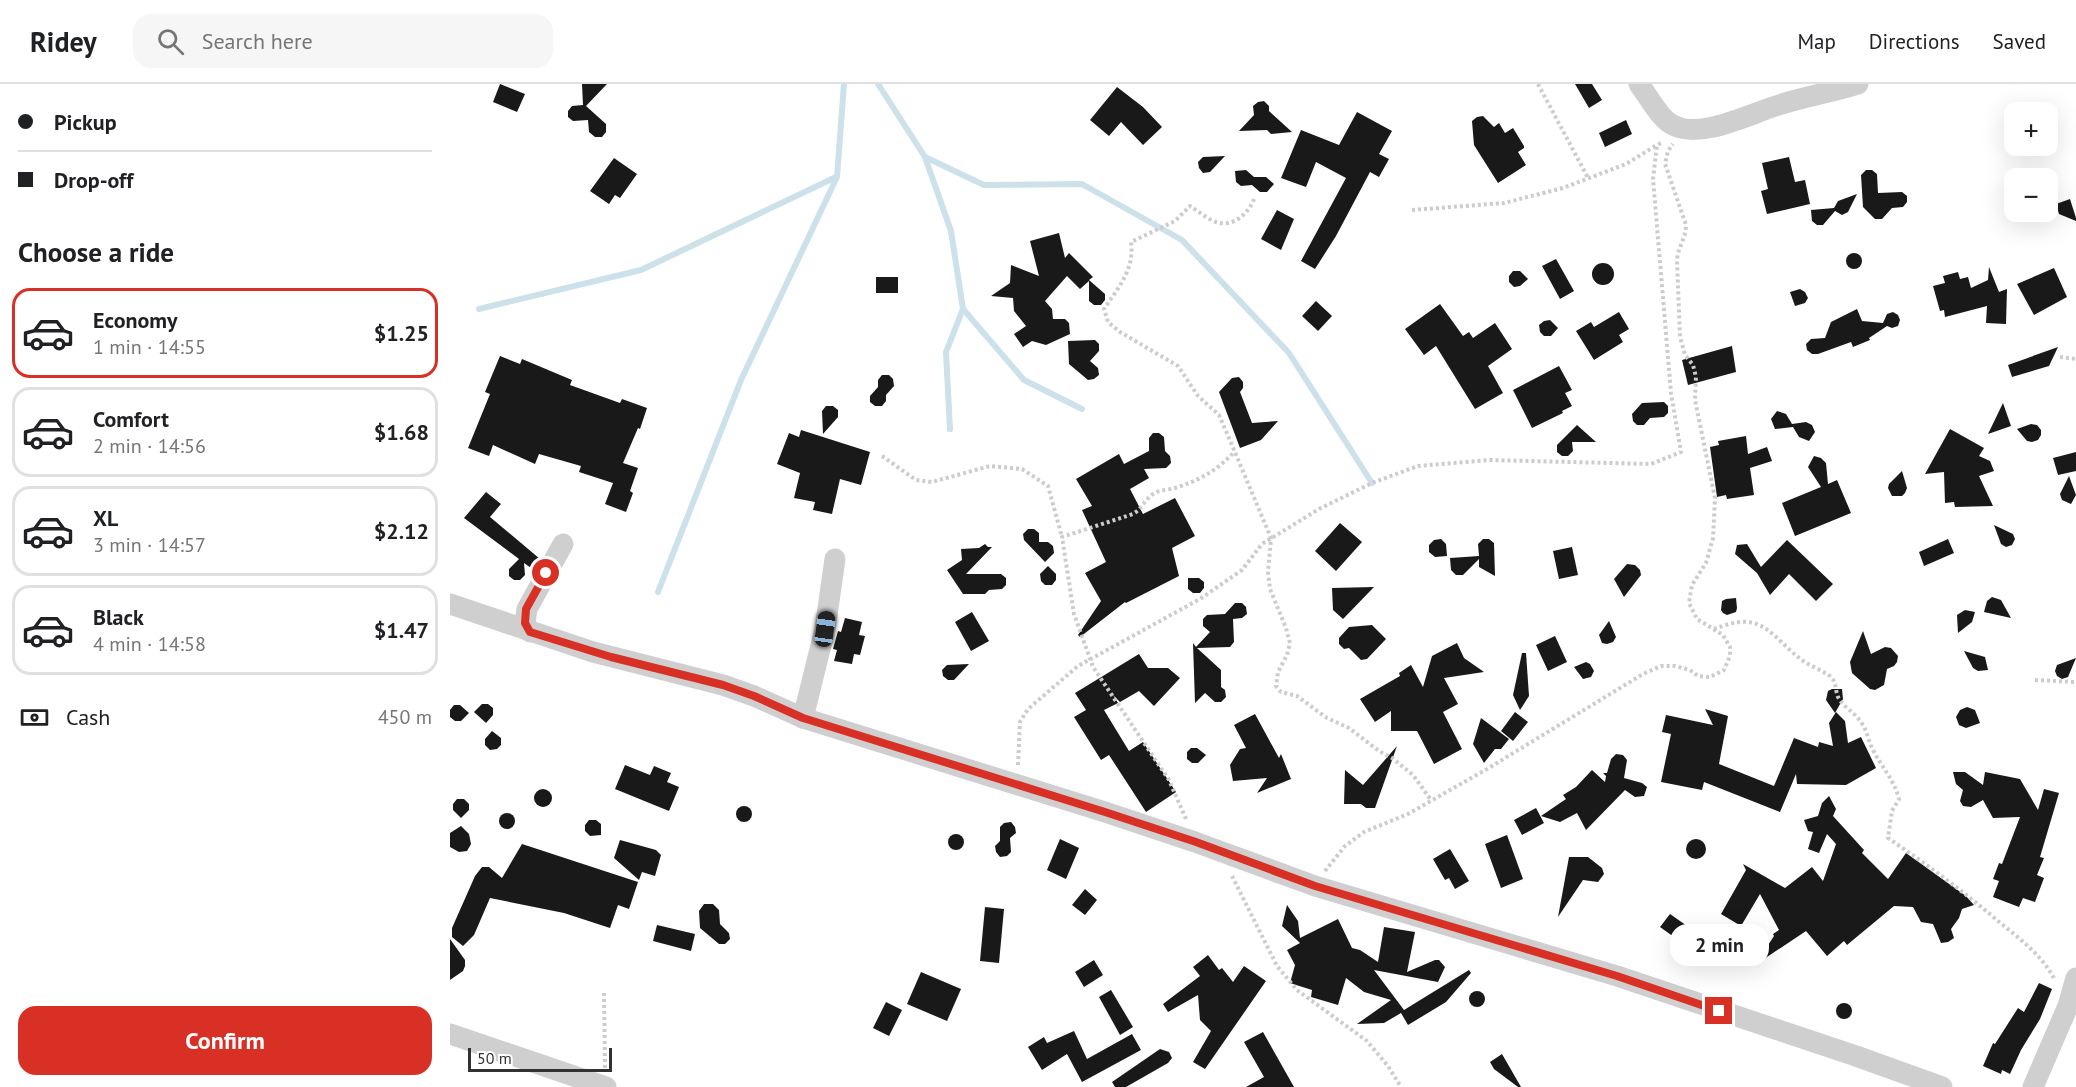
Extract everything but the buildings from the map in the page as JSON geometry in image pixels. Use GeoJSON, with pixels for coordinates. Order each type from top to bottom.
{"type":"FeatureCollection","features":[{"type":"Feature","properties":{"kind":"street"},"geometry":{"type":"LineString","coordinates":[[1639,84],[1665,119],[1673,126],[1684,129],[1709,128],[1784,103],[1858,84]]}},
{"type":"Feature","properties":{"kind":"street"},"geometry":{"type":"LineString","coordinates":[[530,632],[525,623],[526,609],[563,544]]}},
{"type":"Feature","properties":{"kind":"street"},"geometry":{"type":"LineString","coordinates":[[803,718],[825,629],[835,559]]}},
{"type":"Feature","properties":{"kind":"street"},"geometry":{"type":"LineString","coordinates":[[450,604],[593,652],[723,685],[803,718],[1196,842],[1315,886],[1617,976],[1845,1052],[1941,1087]]}},
{"type":"Feature","properties":{"kind":"street"},"geometry":{"type":"LineString","coordinates":[[2033,1087],[2068,1006],[2076,978]]}},
{"type":"Feature","properties":{"kind":"street"},"geometry":{"type":"LineString","coordinates":[[450,1034],[606,1081]]}},
{"type":"Feature","properties":{"kind":"path"},"geometry":{"type":"LineString","coordinates":[[1538,84],[1588,178]]}},
{"type":"Feature","properties":{"kind":"path"},"geometry":{"type":"LineString","coordinates":[[1412,210],[1504,203],[1563,188],[1626,164],[1684,129]]}},
{"type":"Feature","properties":{"kind":"path"},"geometry":{"type":"LineString","coordinates":[[1315,886],[1333,858],[1364,832],[1408,814],[1643,674],[1661,666],[1675,666],[1690,670],[1698,676],[1710,677],[1724,670],[1730,656],[1730,647],[1723,634],[1697,619],[1689,603],[1692,585],[1706,563],[1715,513],[1708,460],[1695,400],[1694,365],[1685,355],[1680,337],[1677,260],[1678,249],[1686,234],[1686,225],[1665,164],[1668,151],[1684,129]]}},
{"type":"Feature","properties":{"kind":"path"},"geometry":{"type":"LineString","coordinates":[[1018,784],[1020,722],[1028,709],[1078,666],[1200,599],[1242,570],[1262,544],[1319,509],[1372,483],[1418,466],[1489,460],[1652,464],[1680,452],[1671,393],[1653,179],[1657,146]]}},
{"type":"Feature","properties":{"kind":"path"},"geometry":{"type":"LineString","coordinates":[[1254,199],[1250,210],[1239,219],[1227,224],[1218,223],[1190,206],[1175,221],[1131,242],[1133,254],[1128,273],[1104,309],[1108,322],[1120,332],[1178,366],[1198,396],[1219,415],[1271,538],[1268,572],[1270,590],[1290,643],[1287,655],[1278,672],[1276,686],[1281,692],[1297,696],[1328,718],[1349,728],[1378,751],[1392,758],[1413,775],[1431,800]]}},
{"type":"Feature","properties":{"kind":"path"},"geometry":{"type":"LineString","coordinates":[[2060,357],[2076,360]]}},
{"type":"Feature","properties":{"kind":"path"},"geometry":{"type":"LineString","coordinates":[[1062,537],[1133,514],[1141,509],[1146,500],[1155,492],[1178,487],[1206,476],[1220,467],[1235,452]]}},
{"type":"Feature","properties":{"kind":"path"},"geometry":{"type":"LineString","coordinates":[[882,456],[916,480],[932,482],[990,466],[1022,469],[1048,486],[1062,537],[1074,614],[1093,667],[1169,780],[1196,842]]}},
{"type":"Feature","properties":{"kind":"path"},"geometry":{"type":"LineString","coordinates":[[1713,630],[1729,624],[1745,622],[1760,625],[1797,657],[1830,676],[1835,683],[1838,698],[1860,720],[1872,749],[1891,777],[1896,790],[1899,799],[1892,811],[1888,838],[1942,874],[2031,948],[2048,966],[2068,1006]]}},
{"type":"Feature","properties":{"kind":"path"},"geometry":{"type":"LineString","coordinates":[[2035,680],[2076,682]]}},
{"type":"Feature","properties":{"kind":"path"},"geometry":{"type":"LineString","coordinates":[[1220,850],[1277,966],[1297,990],[1367,1041],[1388,1066],[1401,1087]]}},
{"type":"Feature","properties":{"kind":"path"},"geometry":{"type":"LineString","coordinates":[[604,993],[603,1030],[606,1081]]}},
{"type":"Feature","properties":{"kind":"waterway"},"geometry":{"type":"LineString","coordinates":[[658,592],[741,380],[837,177],[844,84]]}},
{"type":"Feature","properties":{"kind":"waterway"},"geometry":{"type":"LineString","coordinates":[[878,84],[925,157],[984,185],[1082,184],[1182,240],[1289,353],[1372,483]]}},
{"type":"Feature","properties":{"kind":"waterway"},"geometry":{"type":"LineString","coordinates":[[925,157],[951,231],[963,309],[946,352],[950,429]]}},
{"type":"Feature","properties":{"kind":"waterway"},"geometry":{"type":"LineString","coordinates":[[479,309],[641,270],[836,177]]}},
{"type":"Feature","properties":{"kind":"waterway"},"geometry":{"type":"LineString","coordinates":[[963,309],[1024,380],[1082,409]]}},
{"type":"Feature","properties":{"kind":"route"},"geometry":{"type":"LineString","coordinates":[[546,573],[526,609],[525,623],[530,632],[611,657],[723,685],[803,718],[1105,812],[1196,842],[1315,886],[1617,976],[1719,1011]]}}]}
